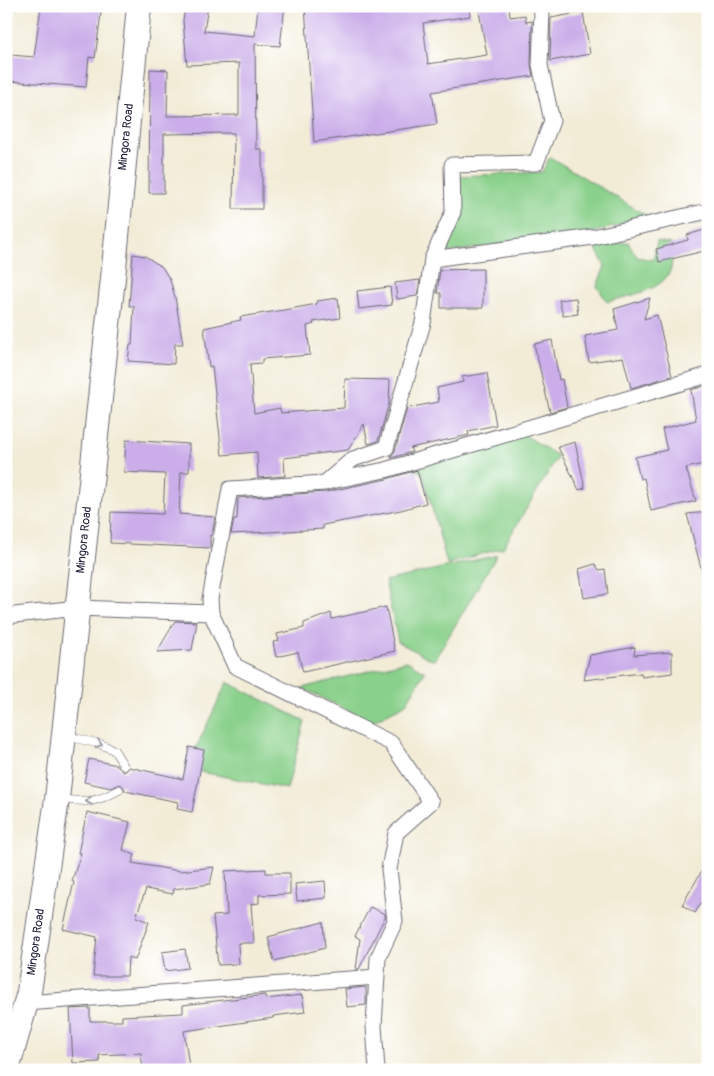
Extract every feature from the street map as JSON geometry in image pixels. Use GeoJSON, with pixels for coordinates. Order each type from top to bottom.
{"type":"FeatureCollection","features":[{"type":"Feature","properties":{"kind":"main road","name":"Mingora Road"},"geometry":{"type":"LineString","coordinates":[[7,1070],[26,1004],[65,736],[113,278],[139,6]]}},
{"type":"Feature","properties":{"kind":"street"},"geometry":{"type":"LineString","coordinates":[[325,483],[353,459],[386,448],[423,323],[432,259],[453,212],[452,165],[536,163],[552,121],[540,65],[542,12],[539,6]]}},
{"type":"Feature","properties":{"kind":"street"},"geometry":{"type":"LineString","coordinates":[[432,259],[593,237],[708,212]]}},
{"type":"Feature","properties":{"kind":"street"},"geometry":{"type":"LineString","coordinates":[[377,1070],[374,1026],[378,958],[395,921],[389,869],[396,833],[431,802],[391,743],[235,666],[211,613],[210,599],[230,489],[325,483],[385,470],[708,375]]}},
{"type":"Feature","properties":{"kind":"street"},"geometry":{"type":"LineString","coordinates":[[6,616],[77,608],[211,613]]}},
{"type":"Feature","properties":{"kind":"street"},"geometry":{"type":"LineString","coordinates":[[26,1004],[377,977]]}},
{"type":"Feature","properties":{"kind":"lane"},"geometry":{"type":"LineString","coordinates":[[65,736],[100,744],[114,750],[124,766]]}},
{"type":"Feature","properties":{"kind":"lane"},"geometry":{"type":"LineString","coordinates":[[57,799],[88,802],[103,798],[119,790]]}},
{"type":"Feature","properties":{"kind":"green space"},"geometry":{"type":"Polygon","coordinates":[[[550,157],[649,217],[595,232],[443,253],[461,216],[460,176],[542,172],[550,157]]]}},
{"type":"Feature","properties":{"kind":"green space"},"geometry":{"type":"Polygon","coordinates":[[[657,241],[671,244],[672,265],[667,276],[661,282],[644,291],[607,302],[597,286],[605,266],[595,247],[628,242],[637,257],[653,260],[657,241]]]}},
{"type":"Feature","properties":{"kind":"green space"},"geometry":{"type":"Polygon","coordinates":[[[523,434],[558,456],[503,548],[447,564],[423,474],[414,469],[523,434]]]}},
{"type":"Feature","properties":{"kind":"green space"},"geometry":{"type":"Polygon","coordinates":[[[497,555],[434,661],[398,642],[385,581],[497,555]]]}},
{"type":"Feature","properties":{"kind":"green space"},"geometry":{"type":"Polygon","coordinates":[[[407,661],[425,672],[405,705],[371,722],[302,688],[407,661]]]}},
{"type":"Feature","properties":{"kind":"green space"},"geometry":{"type":"Polygon","coordinates":[[[227,682],[305,721],[287,789],[186,769],[227,682]]]}},
{"type":"Feature","properties":{"kind":"building"},"geometry":{"type":"Polygon","coordinates":[[[41,6],[102,6],[95,58],[89,57],[86,87],[9,81],[11,55],[34,57],[41,6]]]}},
{"type":"Feature","properties":{"kind":"building"},"geometry":{"type":"Polygon","coordinates":[[[185,6],[208,6],[204,31],[255,36],[258,6],[285,6],[280,46],[255,44],[256,149],[262,149],[262,209],[233,209],[234,133],[164,134],[164,193],[149,193],[150,69],[168,70],[167,116],[239,115],[239,63],[187,65],[183,21],[185,6]]]}},
{"type":"Feature","properties":{"kind":"building"},"geometry":{"type":"Polygon","coordinates":[[[305,6],[469,6],[470,16],[423,23],[428,64],[487,55],[478,6],[509,6],[510,17],[525,15],[526,22],[532,21],[531,65],[533,76],[432,92],[437,124],[314,142],[305,6]]]}},
{"type":"Feature","properties":{"kind":"building"},"geometry":{"type":"Polygon","coordinates":[[[583,12],[590,54],[550,61],[551,18],[583,12]]]}},
{"type":"Feature","properties":{"kind":"building"},"geometry":{"type":"Polygon","coordinates":[[[708,229],[708,250],[659,262],[656,249],[688,240],[687,235],[708,229]]]}},
{"type":"Feature","properties":{"kind":"building"},"geometry":{"type":"Polygon","coordinates":[[[133,254],[145,256],[162,267],[170,280],[175,297],[183,344],[175,344],[174,364],[128,361],[130,345],[132,345],[134,306],[129,306],[133,254]]]}},
{"type":"Feature","properties":{"kind":"building"},"geometry":{"type":"Polygon","coordinates":[[[483,269],[483,308],[441,308],[441,293],[437,293],[440,270],[483,269]]]}},
{"type":"Feature","properties":{"kind":"building"},"geometry":{"type":"Polygon","coordinates":[[[420,280],[417,296],[397,299],[395,283],[420,280]]]}},
{"type":"Feature","properties":{"kind":"building"},"geometry":{"type":"Polygon","coordinates":[[[390,287],[392,305],[359,309],[357,291],[390,287]]]}},
{"type":"Feature","properties":{"kind":"building"},"geometry":{"type":"Polygon","coordinates":[[[338,298],[340,318],[313,322],[314,324],[307,326],[310,355],[262,359],[262,363],[250,364],[254,413],[280,408],[281,413],[344,408],[345,379],[390,380],[389,403],[378,441],[368,444],[364,424],[348,450],[284,458],[285,476],[258,478],[257,452],[222,455],[212,366],[209,367],[204,328],[241,320],[240,317],[317,304],[317,301],[338,298]]]}},
{"type":"Feature","properties":{"kind":"building"},"geometry":{"type":"Polygon","coordinates":[[[576,298],[578,314],[563,316],[559,300],[576,298]]]}},
{"type":"Feature","properties":{"kind":"building"},"geometry":{"type":"Polygon","coordinates":[[[650,298],[644,319],[657,315],[672,376],[631,388],[623,357],[589,362],[585,336],[618,330],[614,309],[650,298]]]}},
{"type":"Feature","properties":{"kind":"building"},"geometry":{"type":"Polygon","coordinates":[[[552,340],[559,380],[562,379],[567,407],[550,412],[534,344],[552,340]]]}},
{"type":"Feature","properties":{"kind":"building"},"geometry":{"type":"Polygon","coordinates":[[[487,373],[496,425],[468,431],[469,435],[410,448],[412,452],[391,458],[395,451],[407,408],[439,402],[437,388],[463,382],[462,377],[487,373]]]}},
{"type":"Feature","properties":{"kind":"building"},"geometry":{"type":"Polygon","coordinates":[[[708,385],[708,463],[686,468],[696,501],[651,511],[644,478],[640,479],[635,457],[667,450],[662,429],[696,420],[691,390],[708,385]]]}},
{"type":"Feature","properties":{"kind":"building"},"geometry":{"type":"Polygon","coordinates":[[[126,440],[189,444],[189,472],[181,472],[179,514],[215,517],[212,535],[210,535],[210,548],[110,543],[111,512],[163,514],[165,474],[124,472],[126,440]]]}},
{"type":"Feature","properties":{"kind":"building"},"geometry":{"type":"Polygon","coordinates":[[[575,442],[585,488],[579,490],[558,447],[575,442]]]}},
{"type":"Feature","properties":{"kind":"building"},"geometry":{"type":"Polygon","coordinates":[[[417,470],[426,503],[401,510],[323,525],[323,529],[231,534],[234,519],[237,519],[238,498],[326,492],[387,479],[417,470]]]}},
{"type":"Feature","properties":{"kind":"building"},"geometry":{"type":"Polygon","coordinates":[[[708,512],[708,572],[702,572],[687,514],[708,512]]]}},
{"type":"Feature","properties":{"kind":"building"},"geometry":{"type":"Polygon","coordinates":[[[595,564],[599,570],[605,569],[608,594],[584,598],[579,569],[595,564]]]}},
{"type":"Feature","properties":{"kind":"building"},"geometry":{"type":"Polygon","coordinates":[[[386,607],[395,651],[303,672],[298,652],[276,657],[273,642],[279,641],[277,634],[304,628],[304,623],[331,613],[332,619],[386,607]]]}},
{"type":"Feature","properties":{"kind":"building"},"geometry":{"type":"Polygon","coordinates":[[[175,621],[197,622],[192,650],[157,652],[175,621]]]}},
{"type":"Feature","properties":{"kind":"building"},"geometry":{"type":"Polygon","coordinates":[[[635,647],[634,655],[672,652],[672,673],[642,677],[641,673],[584,680],[590,655],[635,647]]]}},
{"type":"Feature","properties":{"kind":"building"},"geometry":{"type":"Polygon","coordinates":[[[189,747],[204,750],[192,812],[177,809],[178,802],[125,791],[124,787],[120,784],[111,788],[84,782],[89,759],[117,765],[124,772],[129,767],[183,779],[189,747]]]}},
{"type":"Feature","properties":{"kind":"building"},"geometry":{"type":"Polygon","coordinates":[[[87,812],[130,822],[123,850],[135,855],[132,863],[180,871],[214,867],[210,884],[174,889],[173,894],[146,889],[136,917],[149,922],[135,960],[128,957],[127,976],[93,976],[97,937],[63,929],[74,882],[72,881],[81,853],[78,853],[87,812]]]}},
{"type":"Feature","properties":{"kind":"building"},"geometry":{"type":"Polygon","coordinates":[[[708,860],[708,891],[695,913],[682,905],[708,860]]]}},
{"type":"Feature","properties":{"kind":"building"},"geometry":{"type":"Polygon","coordinates":[[[266,869],[266,873],[290,873],[290,894],[259,895],[259,903],[251,904],[254,943],[238,943],[239,964],[218,965],[213,916],[227,915],[225,871],[266,869]]]}},
{"type":"Feature","properties":{"kind":"building"},"geometry":{"type":"Polygon","coordinates":[[[325,881],[326,898],[297,901],[295,884],[325,881]]]}},
{"type":"Feature","properties":{"kind":"building"},"geometry":{"type":"Polygon","coordinates":[[[370,907],[385,914],[385,917],[359,969],[356,969],[360,939],[355,936],[370,907]]]}},
{"type":"Feature","properties":{"kind":"building"},"geometry":{"type":"Polygon","coordinates":[[[323,922],[325,948],[274,961],[268,937],[323,922]]]}},
{"type":"Feature","properties":{"kind":"building"},"geometry":{"type":"Polygon","coordinates":[[[185,949],[188,968],[165,971],[162,952],[185,949]]]}},
{"type":"Feature","properties":{"kind":"building"},"geometry":{"type":"Polygon","coordinates":[[[366,987],[366,1005],[347,1007],[345,989],[366,987]]]}},
{"type":"Feature","properties":{"kind":"building"},"geometry":{"type":"Polygon","coordinates":[[[265,995],[265,999],[302,995],[305,1012],[184,1031],[189,1067],[171,1070],[143,1070],[141,1053],[99,1055],[100,1062],[73,1063],[70,1009],[90,1008],[90,1021],[122,1021],[122,1016],[183,1013],[183,1005],[265,995]]]}}]}
